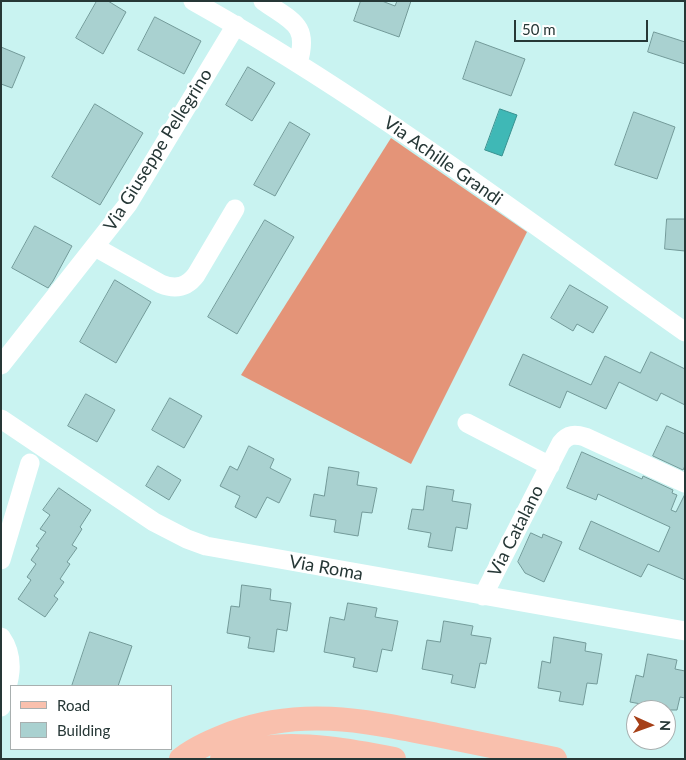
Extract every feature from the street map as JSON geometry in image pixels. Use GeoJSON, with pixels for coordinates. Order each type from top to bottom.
{"type":"FeatureCollection","features":[{"type":"Feature","properties":{"kind":"main road"},"geometry":{"type":"LineString","coordinates":[[181,759],[203,745],[248,727],[284,719],[311,717],[346,719],[393,726],[556,759]]}},
{"type":"Feature","properties":{"kind":"main road"},"geometry":{"type":"LineString","coordinates":[[222,759],[264,748],[286,747],[318,748],[394,759]]}},
{"type":"Feature","properties":{"kind":"street","name":"Via Achille Grandi"},"geometry":{"type":"LineString","coordinates":[[193,1],[298,63],[409,136],[685,332]]}},
{"type":"Feature","properties":{"kind":"street"},"geometry":{"type":"LineString","coordinates":[[263,1],[298,26],[303,47],[298,63]]}},
{"type":"Feature","properties":{"kind":"street","name":"Via Giuseppe Pellegrino"},"geometry":{"type":"LineString","coordinates":[[1,365],[95,248],[138,189],[236,25]]}},
{"type":"Feature","properties":{"kind":"street"},"geometry":{"type":"LineString","coordinates":[[95,248],[161,284],[172,288],[181,287],[190,282],[196,275],[234,210]]}},
{"type":"Feature","properties":{"kind":"street","name":"Via Roma"},"geometry":{"type":"LineString","coordinates":[[1,419],[154,522],[186,539],[224,550],[685,631]]}},
{"type":"Feature","properties":{"kind":"street","name":"Via Catalano"},"geometry":{"type":"LineString","coordinates":[[467,423],[550,466]]}},
{"type":"Feature","properties":{"kind":"street","name":"Via Catalano"},"geometry":{"type":"LineString","coordinates":[[483,596],[564,440],[570,436],[577,435],[589,438],[685,483]]}},
{"type":"Feature","properties":{"kind":"street"},"geometry":{"type":"LineString","coordinates":[[1,560],[30,463]]}},
{"type":"Feature","properties":{"kind":"street"},"geometry":{"type":"LineString","coordinates":[[1,637],[7,646],[11,662],[10,679],[4,699]]}},
{"type":"Feature","properties":{"kind":"shaded area"},"geometry":{"type":"Polygon","coordinates":[[[391,138],[527,232],[411,464],[241,375],[391,138]]]}},
{"type":"Feature","properties":{"kind":"water"},"geometry":{"type":"Polygon","coordinates":[[[500,109],[517,115],[502,156],[485,150],[500,109]]]}},
{"type":"Feature","properties":{"kind":"building"},"geometry":{"type":"Polygon","coordinates":[[[97,1],[108,1],[126,12],[103,54],[76,38],[97,1]]]}},
{"type":"Feature","properties":{"kind":"building"},"geometry":{"type":"Polygon","coordinates":[[[361,1],[382,1],[395,6],[397,1],[411,1],[399,37],[354,21],[361,1]]]}},
{"type":"Feature","properties":{"kind":"building"},"geometry":{"type":"Polygon","coordinates":[[[155,17],[201,41],[184,74],[138,50],[155,17]]]}},
{"type":"Feature","properties":{"kind":"building"},"geometry":{"type":"Polygon","coordinates":[[[654,32],[685,42],[685,64],[648,52],[654,32]]]}},
{"type":"Feature","properties":{"kind":"building"},"geometry":{"type":"Polygon","coordinates":[[[476,41],[525,59],[511,96],[463,79],[476,41]]]}},
{"type":"Feature","properties":{"kind":"building"},"geometry":{"type":"Polygon","coordinates":[[[1,47],[25,57],[12,88],[1,84],[1,47]]]}},
{"type":"Feature","properties":{"kind":"building"},"geometry":{"type":"Polygon","coordinates":[[[248,67],[275,83],[252,121],[226,105],[248,67]]]}},
{"type":"Feature","properties":{"kind":"building"},"geometry":{"type":"Polygon","coordinates":[[[95,104],[143,133],[100,205],[52,177],[95,104]]]}},
{"type":"Feature","properties":{"kind":"building"},"geometry":{"type":"Polygon","coordinates":[[[634,112],[675,127],[657,179],[615,165],[634,112]]]}},
{"type":"Feature","properties":{"kind":"building"},"geometry":{"type":"Polygon","coordinates":[[[290,122],[310,134],[275,196],[254,185],[290,122]]]}},
{"type":"Feature","properties":{"kind":"building"},"geometry":{"type":"Polygon","coordinates":[[[667,219],[685,219],[685,251],[665,249],[667,219]]]}},
{"type":"Feature","properties":{"kind":"building"},"geometry":{"type":"Polygon","coordinates":[[[265,220],[294,237],[237,334],[208,317],[265,220]]]}},
{"type":"Feature","properties":{"kind":"building"},"geometry":{"type":"Polygon","coordinates":[[[35,226],[72,246],[48,288],[12,268],[35,226]]]}},
{"type":"Feature","properties":{"kind":"building"},"geometry":{"type":"Polygon","coordinates":[[[115,280],[151,302],[116,363],[80,342],[115,280]]]}},
{"type":"Feature","properties":{"kind":"building"},"geometry":{"type":"Polygon","coordinates":[[[570,285],[608,307],[593,333],[577,324],[573,331],[551,318],[570,285]]]}},
{"type":"Feature","properties":{"kind":"building"},"geometry":{"type":"Polygon","coordinates":[[[651,352],[685,369],[685,405],[661,393],[657,401],[619,382],[606,409],[567,391],[560,408],[509,385],[523,354],[591,385],[605,356],[640,373],[651,352]]]}},
{"type":"Feature","properties":{"kind":"building"},"geometry":{"type":"Polygon","coordinates":[[[86,394],[115,410],[97,442],[68,426],[86,394]]]}},
{"type":"Feature","properties":{"kind":"building"},"geometry":{"type":"Polygon","coordinates":[[[170,398],[202,416],[184,448],[152,430],[170,398]]]}},
{"type":"Feature","properties":{"kind":"building"},"geometry":{"type":"Polygon","coordinates":[[[667,426],[685,434],[685,466],[683,470],[653,456],[667,426]]]}},
{"type":"Feature","properties":{"kind":"building"},"geometry":{"type":"Polygon","coordinates":[[[249,446],[274,459],[270,468],[291,479],[279,503],[267,497],[256,518],[235,507],[240,496],[220,486],[230,466],[237,470],[249,446]]]}},
{"type":"Feature","properties":{"kind":"building"},"geometry":{"type":"Polygon","coordinates":[[[582,452],[642,479],[643,476],[673,490],[672,493],[677,495],[671,510],[676,512],[685,494],[685,580],[648,564],[641,577],[579,549],[591,521],[659,552],[670,527],[598,494],[596,500],[567,488],[582,452]]]}},
{"type":"Feature","properties":{"kind":"building"},"geometry":{"type":"Polygon","coordinates":[[[158,466],[181,480],[169,500],[146,486],[158,466]]]}},
{"type":"Feature","properties":{"kind":"building"},"geometry":{"type":"Polygon","coordinates":[[[329,467],[359,472],[357,485],[377,488],[372,513],[362,512],[358,536],[334,532],[336,520],[310,516],[314,494],[324,496],[329,467]]]}},
{"type":"Feature","properties":{"kind":"building"},"geometry":{"type":"Polygon","coordinates":[[[427,486],[454,490],[452,501],[471,504],[467,529],[456,527],[452,551],[428,547],[431,533],[408,529],[412,509],[423,510],[427,486]]]}},
{"type":"Feature","properties":{"kind":"building"},"geometry":{"type":"Polygon","coordinates":[[[59,488],[91,510],[80,527],[82,529],[72,545],[77,548],[67,562],[70,564],[60,579],[64,582],[54,596],[58,599],[45,617],[18,599],[31,580],[27,577],[36,564],[31,560],[39,548],[36,546],[46,532],[40,529],[50,515],[43,510],[59,488]]]}},
{"type":"Feature","properties":{"kind":"building"},"geometry":{"type":"Polygon","coordinates":[[[531,533],[542,538],[543,534],[562,542],[544,582],[525,573],[518,562],[531,533]]]}},
{"type":"Feature","properties":{"kind":"building"},"geometry":{"type":"Polygon","coordinates":[[[242,585],[271,589],[270,600],[291,603],[287,631],[277,629],[274,652],[248,648],[250,637],[227,633],[231,606],[239,607],[242,585]]]}},
{"type":"Feature","properties":{"kind":"building"},"geometry":{"type":"Polygon","coordinates":[[[348,603],[377,608],[375,617],[398,621],[392,651],[382,649],[377,672],[353,667],[355,658],[324,652],[330,617],[344,620],[348,603]]]}},
{"type":"Feature","properties":{"kind":"building"},"geometry":{"type":"Polygon","coordinates":[[[444,621],[473,626],[471,635],[491,638],[486,664],[480,663],[475,688],[451,683],[453,675],[422,669],[427,640],[440,642],[444,621]]]}},
{"type":"Feature","properties":{"kind":"building"},"geometry":{"type":"Polygon","coordinates":[[[90,632],[132,646],[118,685],[72,685],[90,632]]]}},
{"type":"Feature","properties":{"kind":"building"},"geometry":{"type":"Polygon","coordinates":[[[554,637],[586,643],[585,651],[602,654],[597,684],[587,683],[583,705],[559,701],[561,692],[538,688],[542,661],[550,663],[554,637]]]}},
{"type":"Feature","properties":{"kind":"building"},"geometry":{"type":"Polygon","coordinates":[[[648,654],[677,660],[675,669],[685,671],[685,698],[680,697],[677,710],[676,700],[630,700],[636,675],[643,677],[648,654]]]}}]}
